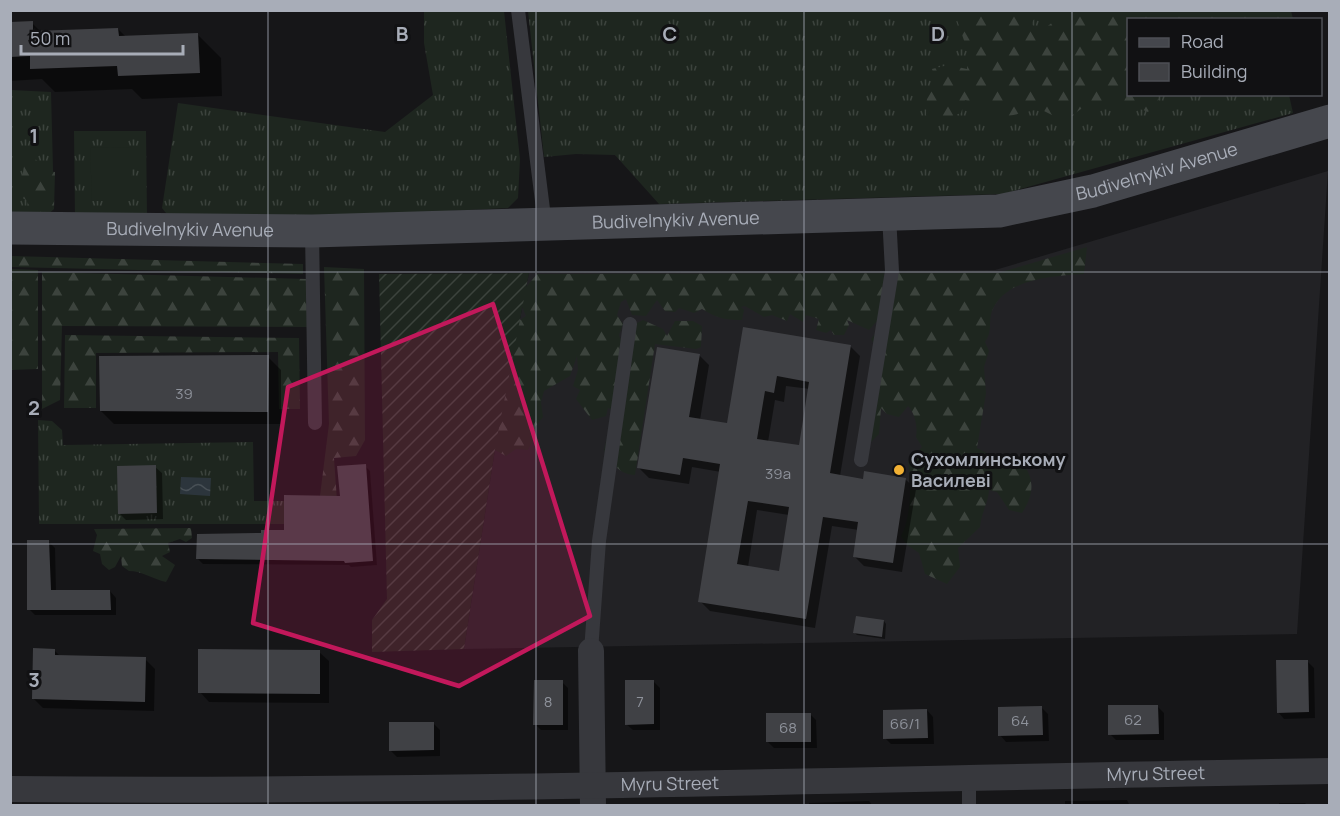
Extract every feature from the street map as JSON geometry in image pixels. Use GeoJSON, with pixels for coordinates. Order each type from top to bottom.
{"type":"FeatureCollection","features":[{"type":"Feature","properties":{"kind":"street","name":"Budivelnykiv Avenue"},"geometry":{"type":"LineString","coordinates":[[10,228],[312,231],[999,211],[1093,191],[1329,121]]}},
{"type":"Feature","properties":{"kind":"street"},"geometry":{"type":"LineString","coordinates":[[591,651],[593,795]]}},
{"type":"Feature","properties":{"kind":"street","name":"Myru Street"},"geometry":{"type":"LineString","coordinates":[[10,789],[593,795],[969,777],[1329,771]]}},
{"type":"Feature","properties":{"kind":"lane"},"geometry":{"type":"LineString","coordinates":[[518,10],[544,225]]}},
{"type":"Feature","properties":{"kind":"lane"},"geometry":{"type":"LineString","coordinates":[[861,460],[892,271],[889,215]]}},
{"type":"Feature","properties":{"kind":"lane"},"geometry":{"type":"LineString","coordinates":[[312,231],[315,423]]}},
{"type":"Feature","properties":{"kind":"lane"},"geometry":{"type":"LineString","coordinates":[[591,651],[599,541],[630,324]]}},
{"type":"Feature","properties":{"kind":"lane"},"geometry":{"type":"LineString","coordinates":[[969,777],[969,806]]}},
{"type":"Feature","properties":{"kind":"highlighted area"},"geometry":{"type":"Polygon","coordinates":[[[493,304],[590,616],[459,686],[253,623],[288,387],[493,304]]]}},
{"type":"Feature","properties":{"kind":"shaded area"},"geometry":{"type":"Polygon","coordinates":[[[1328,171],[1297,634],[464,649],[496,443],[529,273],[995,270],[1328,171]]]}},
{"type":"Feature","properties":{"kind":"green space"},"geometry":{"type":"Polygon","coordinates":[[[1224,10],[1230,14],[1235,11],[1291,11],[1293,18],[1127,18],[1127,96],[1156,96],[1159,99],[1148,112],[1131,105],[1088,104],[1064,121],[1040,109],[1004,117],[991,117],[982,106],[965,100],[961,113],[934,122],[926,115],[927,94],[938,87],[932,69],[948,65],[967,69],[968,52],[957,20],[964,11],[1039,11],[1031,24],[1040,32],[1058,18],[1054,11],[1224,10]]]}},
{"type":"Feature","properties":{"kind":"green space"},"geometry":{"type":"Polygon","coordinates":[[[424,11],[504,11],[520,159],[518,198],[508,208],[407,213],[170,218],[162,208],[178,103],[385,132],[433,95],[424,43],[424,11]]]}},
{"type":"Feature","properties":{"kind":"green space"},"geometry":{"type":"Polygon","coordinates":[[[528,11],[1257,11],[1260,18],[1127,18],[1127,96],[1289,96],[1293,113],[1003,194],[659,204],[615,155],[576,154],[544,157],[528,11]]]}},
{"type":"Feature","properties":{"kind":"green space"},"geometry":{"type":"Polygon","coordinates":[[[11,90],[51,92],[54,209],[11,217],[11,90]]]}},
{"type":"Feature","properties":{"kind":"green space"},"geometry":{"type":"Polygon","coordinates":[[[74,131],[146,131],[147,217],[75,217],[74,131]]]}},
{"type":"Feature","properties":{"kind":"green space"},"geometry":{"type":"Polygon","coordinates":[[[131,147],[131,201],[92,201],[90,148],[131,147]]]}},
{"type":"Feature","properties":{"kind":"green space"},"geometry":{"type":"Polygon","coordinates":[[[32,156],[48,171],[55,172],[54,209],[45,217],[33,218],[27,207],[28,201],[17,195],[13,184],[22,179],[25,159],[32,156]]]}},
{"type":"Feature","properties":{"kind":"green space"},"geometry":{"type":"Polygon","coordinates":[[[1087,247],[1084,274],[1046,278],[1019,285],[998,300],[992,311],[989,334],[985,342],[989,351],[984,367],[986,393],[977,448],[1002,461],[1014,455],[1021,461],[1031,482],[1030,497],[1022,513],[1009,510],[997,492],[989,490],[980,527],[958,548],[960,567],[947,584],[925,574],[919,553],[906,544],[901,536],[909,509],[908,461],[922,447],[916,437],[915,421],[908,406],[899,417],[887,414],[881,408],[879,434],[869,444],[876,347],[871,339],[879,329],[877,321],[869,330],[847,320],[849,325],[844,335],[834,335],[831,330],[826,333],[816,330],[819,319],[806,315],[803,322],[790,314],[787,321],[772,315],[764,317],[745,306],[741,307],[744,310],[742,320],[731,320],[702,309],[694,313],[679,308],[675,312],[665,311],[657,300],[646,316],[632,315],[626,299],[621,302],[617,315],[623,324],[619,335],[622,344],[637,323],[643,320],[663,329],[667,336],[675,321],[693,321],[702,326],[701,347],[696,349],[655,344],[635,475],[620,470],[604,450],[610,426],[623,415],[608,408],[606,416],[592,420],[576,399],[580,390],[573,386],[578,370],[577,356],[570,376],[544,391],[541,402],[543,417],[535,427],[535,437],[528,450],[516,449],[506,456],[489,447],[508,328],[526,316],[518,297],[537,274],[998,273],[1087,247]]]}},
{"type":"Feature","properties":{"kind":"green space"},"geometry":{"type":"Polygon","coordinates":[[[11,256],[303,264],[303,274],[11,267],[11,256]]]}},
{"type":"Feature","properties":{"kind":"green space"},"geometry":{"type":"Polygon","coordinates":[[[324,267],[364,269],[365,440],[356,456],[334,458],[337,501],[320,496],[329,424],[324,267]]]}},
{"type":"Feature","properties":{"kind":"green space"},"geometry":{"type":"Polygon","coordinates":[[[11,269],[38,270],[38,369],[11,370],[11,269]]]}},
{"type":"Feature","properties":{"kind":"green space"},"geometry":{"type":"Polygon","coordinates":[[[42,272],[307,279],[307,327],[62,326],[60,400],[42,409],[42,272]]]}},
{"type":"Feature","properties":{"kind":"green space"},"geometry":{"type":"Polygon","coordinates":[[[529,273],[496,443],[464,649],[372,652],[372,620],[387,599],[379,274],[529,273]]]}},
{"type":"Feature","properties":{"kind":"green space"},"geometry":{"type":"Polygon","coordinates":[[[65,335],[299,338],[300,409],[279,409],[278,352],[96,353],[96,408],[64,408],[65,335]]]}},
{"type":"Feature","properties":{"kind":"green space"},"geometry":{"type":"Polygon","coordinates":[[[38,420],[52,421],[62,430],[63,445],[253,442],[254,501],[284,501],[284,524],[39,524],[38,420]]]}},
{"type":"Feature","properties":{"kind":"green space"},"geometry":{"type":"Polygon","coordinates":[[[191,528],[192,538],[186,542],[180,539],[168,543],[170,552],[162,556],[175,565],[166,582],[129,571],[122,566],[121,556],[115,567],[109,570],[102,564],[100,554],[93,551],[97,535],[94,529],[191,528]]]}},
{"type":"Feature","properties":{"kind":"water"},"geometry":{"type":"Polygon","coordinates":[[[181,477],[211,478],[210,496],[180,494],[181,477]]]}},
{"type":"Feature","properties":{"kind":"building"},"geometry":{"type":"Polygon","coordinates":[[[33,21],[33,31],[118,28],[119,36],[198,33],[200,73],[118,76],[117,66],[30,69],[30,56],[10,57],[10,22],[33,21]]]}},
{"type":"Feature","properties":{"kind":"building"},"geometry":{"type":"Polygon","coordinates":[[[743,327],[851,345],[830,473],[863,479],[864,471],[906,478],[893,563],[853,557],[858,522],[823,517],[806,619],[698,602],[720,464],[683,458],[680,475],[637,468],[657,347],[700,354],[689,417],[727,423],[743,327]],[[777,376],[774,393],[765,391],[757,439],[799,445],[809,382],[777,376]],[[748,501],[737,564],[779,571],[789,507],[748,501]]]}},
{"type":"Feature","properties":{"kind":"building"},"geometry":{"type":"Polygon","coordinates":[[[269,355],[268,412],[100,411],[99,356],[269,355]]]}},
{"type":"Feature","properties":{"kind":"building"},"geometry":{"type":"Polygon","coordinates":[[[366,464],[373,561],[345,563],[344,561],[196,559],[197,534],[261,533],[261,530],[284,530],[284,495],[340,496],[337,466],[366,464]]]}},
{"type":"Feature","properties":{"kind":"building"},"geometry":{"type":"Polygon","coordinates":[[[156,465],[157,513],[118,514],[117,466],[156,465]]]}},
{"type":"Feature","properties":{"kind":"building"},"geometry":{"type":"Polygon","coordinates":[[[27,540],[49,540],[51,590],[110,590],[111,610],[27,610],[27,540]]]}},
{"type":"Feature","properties":{"kind":"building"},"geometry":{"type":"Polygon","coordinates":[[[856,616],[884,620],[882,637],[853,633],[856,616]]]}},
{"type":"Feature","properties":{"kind":"building"},"geometry":{"type":"Polygon","coordinates":[[[33,648],[55,649],[55,655],[146,657],[145,702],[32,699],[33,648]]]}},
{"type":"Feature","properties":{"kind":"building"},"geometry":{"type":"Polygon","coordinates":[[[198,649],[320,650],[320,694],[198,693],[198,649]]]}},
{"type":"Feature","properties":{"kind":"building"},"geometry":{"type":"Polygon","coordinates":[[[1276,660],[1308,660],[1309,712],[1277,713],[1276,660]]]}},
{"type":"Feature","properties":{"kind":"building"},"geometry":{"type":"Polygon","coordinates":[[[534,680],[563,680],[563,725],[533,725],[534,680]]]}},
{"type":"Feature","properties":{"kind":"building"},"geometry":{"type":"Polygon","coordinates":[[[625,680],[654,680],[654,724],[625,725],[625,680]]]}},
{"type":"Feature","properties":{"kind":"building"},"geometry":{"type":"Polygon","coordinates":[[[1108,705],[1158,705],[1159,734],[1108,735],[1108,705]]]}},
{"type":"Feature","properties":{"kind":"building"},"geometry":{"type":"Polygon","coordinates":[[[1042,706],[1043,735],[998,736],[998,707],[1042,706]]]}},
{"type":"Feature","properties":{"kind":"building"},"geometry":{"type":"Polygon","coordinates":[[[927,709],[928,738],[883,739],[883,710],[927,709]]]}},
{"type":"Feature","properties":{"kind":"building"},"geometry":{"type":"Polygon","coordinates":[[[766,713],[811,713],[811,742],[766,742],[766,713]]]}},
{"type":"Feature","properties":{"kind":"building"},"geometry":{"type":"Polygon","coordinates":[[[389,722],[434,722],[434,750],[389,751],[389,722]]]}},
{"type":"Feature","properties":{"kind":"place","name":"Сухомлинському Василеві"},"geometry":{"type":"Point","coordinates":[899,470]}}]}
